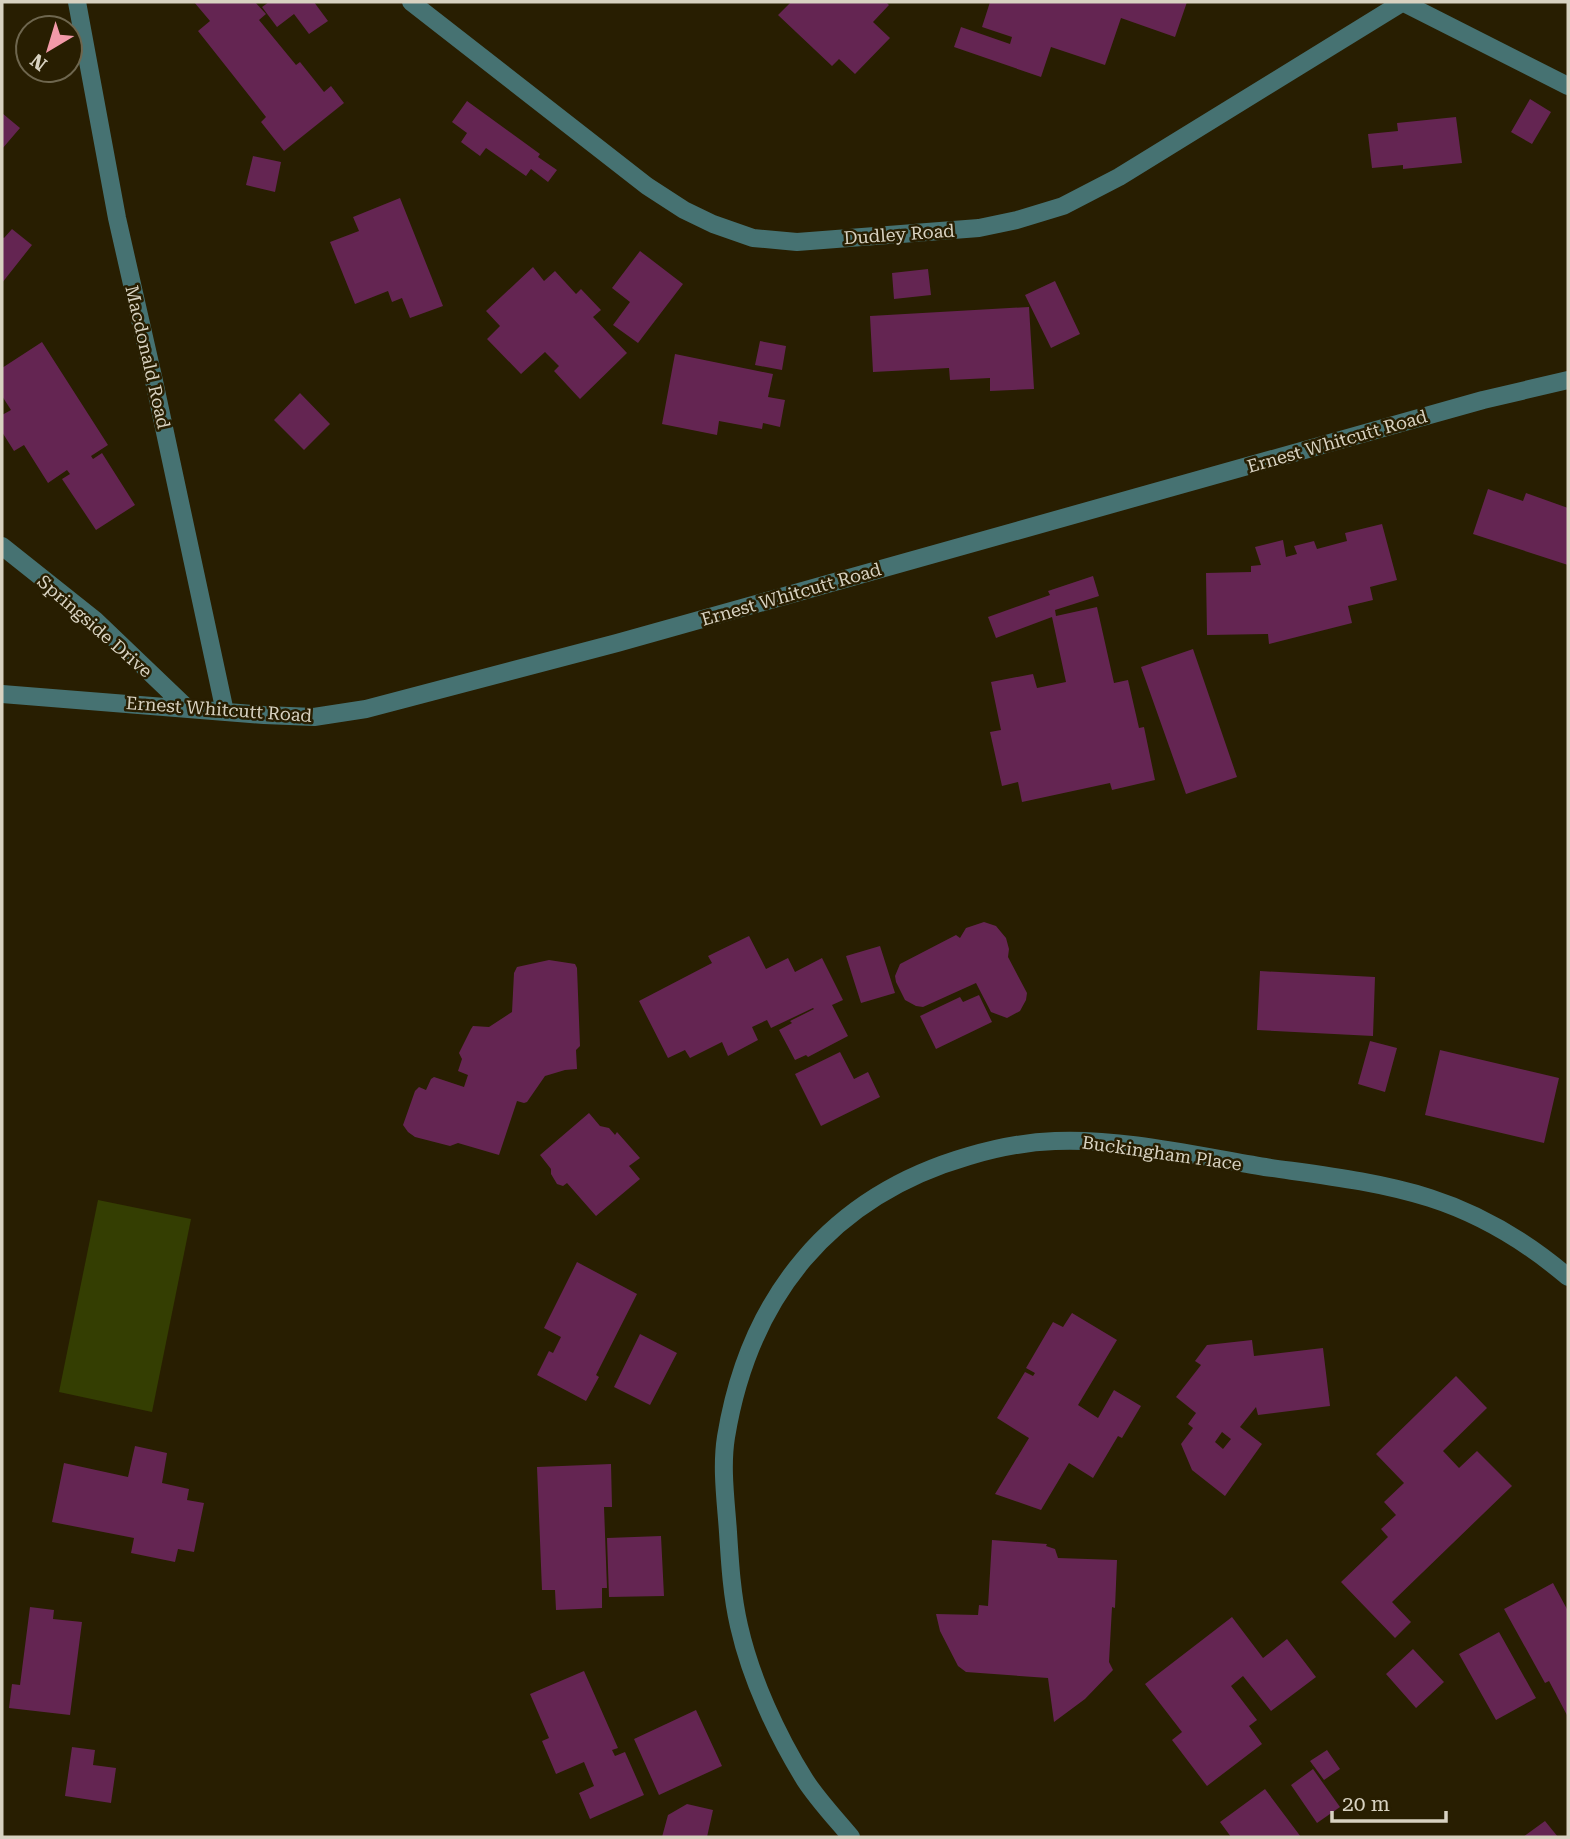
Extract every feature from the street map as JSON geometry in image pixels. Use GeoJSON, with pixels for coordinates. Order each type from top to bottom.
{"type":"FeatureCollection","features":[{"type":"Feature","properties":{"kind":"street","name":"Macdonald Road"},"geometry":{"type":"LineString","coordinates":[[77,2],[117,218],[225,712]]}},
{"type":"Feature","properties":{"kind":"street","name":"Dudley Road"},"geometry":{"type":"LineString","coordinates":[[411,2],[647,186],[684,210],[753,238],[797,242],[979,228],[1063,206],[1119,177],[1403,2]]}},
{"type":"Feature","properties":{"kind":"street"},"geometry":{"type":"LineString","coordinates":[[1403,2],[1568,86]]}},
{"type":"Feature","properties":{"kind":"street","name":"Ernest Whitcutt Road"},"geometry":{"type":"LineString","coordinates":[[2,694],[314,717],[366,709],[644,636],[1483,400],[1568,380]]}},
{"type":"Feature","properties":{"kind":"street","name":"Springside Drive"},"geometry":{"type":"LineString","coordinates":[[2,546],[95,620],[187,708]]}},
{"type":"Feature","properties":{"kind":"street","name":"Buckingham Place"},"geometry":{"type":"LineString","coordinates":[[851,1837],[800,1771],[772,1717],[739,1628],[731,1573],[725,1489],[726,1440],[735,1398],[755,1337],[777,1294],[799,1264],[830,1231],[863,1203],[927,1171],[968,1156],[1054,1140],[1102,1141],[1376,1184],[1430,1198],[1472,1214],[1509,1235],[1568,1277]]}},
{"type":"Feature","properties":{"kind":"green space"},"geometry":{"type":"Polygon","coordinates":[[[98,1200],[191,1219],[152,1412],[59,1392],[98,1200]]]}},
{"type":"Feature","properties":{"kind":"building"},"geometry":{"type":"Polygon","coordinates":[[[194,2],[255,2],[266,14],[259,20],[296,65],[300,62],[324,92],[331,86],[344,103],[284,151],[261,122],[266,117],[198,31],[210,21],[194,2]]]}},
{"type":"Feature","properties":{"kind":"building"},"geometry":{"type":"Polygon","coordinates":[[[269,2],[314,2],[328,21],[309,34],[294,14],[277,27],[262,7],[269,2]]]}},
{"type":"Feature","properties":{"kind":"building"},"geometry":{"type":"Polygon","coordinates":[[[791,2],[886,2],[889,5],[873,22],[890,38],[855,74],[839,59],[832,66],[778,15],[791,2]]]}},
{"type":"Feature","properties":{"kind":"building"},"geometry":{"type":"Polygon","coordinates":[[[990,2],[1187,2],[1175,37],[1121,18],[1105,65],[1051,47],[1041,77],[954,47],[961,27],[1010,44],[1012,37],[982,27],[990,2]]]}},
{"type":"Feature","properties":{"kind":"building"},"geometry":{"type":"Polygon","coordinates":[[[1530,99],[1551,112],[1532,144],[1511,132],[1530,99]]]}},
{"type":"Feature","properties":{"kind":"building"},"geometry":{"type":"Polygon","coordinates":[[[467,101],[540,154],[538,157],[557,170],[548,182],[531,169],[526,176],[486,148],[480,156],[461,142],[467,133],[452,122],[467,101]]]}},
{"type":"Feature","properties":{"kind":"building"},"geometry":{"type":"Polygon","coordinates":[[[2,113],[20,128],[2,149],[2,113]]]}},
{"type":"Feature","properties":{"kind":"building"},"geometry":{"type":"Polygon","coordinates":[[[1456,117],[1462,163],[1403,169],[1403,165],[1372,168],[1368,134],[1398,131],[1397,123],[1456,117]]]}},
{"type":"Feature","properties":{"kind":"building"},"geometry":{"type":"Polygon","coordinates":[[[253,156],[281,162],[275,192],[246,185],[253,156]]]}},
{"type":"Feature","properties":{"kind":"building"},"geometry":{"type":"Polygon","coordinates":[[[400,198],[443,306],[410,318],[402,298],[392,302],[388,291],[355,304],[330,242],[359,231],[353,217],[400,198]]]}},
{"type":"Feature","properties":{"kind":"building"},"geometry":{"type":"Polygon","coordinates":[[[12,229],[32,245],[2,283],[2,237],[12,229]]]}},
{"type":"Feature","properties":{"kind":"building"},"geometry":{"type":"Polygon","coordinates":[[[640,251],[683,284],[638,343],[613,325],[630,302],[612,288],[640,251]]]}},
{"type":"Feature","properties":{"kind":"building"},"geometry":{"type":"Polygon","coordinates":[[[533,267],[544,281],[555,271],[576,294],[581,289],[601,310],[593,317],[627,353],[580,399],[554,371],[559,366],[545,352],[521,374],[487,339],[500,326],[486,311],[533,267]]]}},
{"type":"Feature","properties":{"kind":"building"},"geometry":{"type":"Polygon","coordinates":[[[928,269],[931,295],[894,299],[892,273],[928,269]]]}},
{"type":"Feature","properties":{"kind":"building"},"geometry":{"type":"Polygon","coordinates":[[[1055,281],[1080,334],[1051,348],[1025,295],[1055,281]]]}},
{"type":"Feature","properties":{"kind":"building"},"geometry":{"type":"Polygon","coordinates":[[[1029,307],[1034,389],[990,391],[990,378],[950,380],[949,368],[873,372],[870,316],[1029,307]]]}},
{"type":"Feature","properties":{"kind":"building"},"geometry":{"type":"Polygon","coordinates":[[[760,341],[786,346],[782,370],[755,365],[760,341]]]}},
{"type":"Feature","properties":{"kind":"building"},"geometry":{"type":"Polygon","coordinates":[[[42,342],[108,445],[91,456],[93,459],[102,453],[135,505],[96,530],[62,479],[70,474],[67,470],[48,483],[24,445],[14,451],[2,432],[2,415],[11,410],[2,396],[2,368],[42,342]]]}},
{"type":"Feature","properties":{"kind":"building"},"geometry":{"type":"Polygon","coordinates":[[[675,354],[773,374],[768,397],[785,400],[780,427],[763,423],[762,429],[719,421],[717,435],[662,424],[675,354]]]}},
{"type":"Feature","properties":{"kind":"building"},"geometry":{"type":"Polygon","coordinates":[[[300,393],[330,424],[304,450],[274,420],[300,393]]]}},
{"type":"Feature","properties":{"kind":"building"},"geometry":{"type":"Polygon","coordinates":[[[1488,489],[1523,501],[1526,493],[1568,508],[1568,565],[1473,534],[1488,489]]]}},
{"type":"Feature","properties":{"kind":"building"},"geometry":{"type":"Polygon","coordinates":[[[1382,524],[1397,580],[1370,587],[1373,600],[1348,606],[1352,623],[1269,644],[1268,634],[1207,635],[1206,573],[1251,572],[1251,566],[1261,565],[1255,547],[1283,540],[1286,557],[1297,554],[1294,546],[1314,541],[1317,549],[1347,541],[1345,533],[1382,524]]]}},
{"type":"Feature","properties":{"kind":"building"},"geometry":{"type":"Polygon","coordinates":[[[1093,576],[1099,596],[1055,610],[1056,616],[1097,607],[1114,683],[1128,680],[1139,728],[1144,727],[1155,780],[1112,790],[1110,783],[1022,802],[1018,782],[1002,786],[990,732],[1001,730],[991,682],[1033,674],[1037,688],[1066,682],[1052,617],[996,638],[988,617],[1050,595],[1048,591],[1093,576]]]}},
{"type":"Feature","properties":{"kind":"building"},"geometry":{"type":"Polygon","coordinates":[[[1193,649],[1237,777],[1186,794],[1141,667],[1193,649]]]}},
{"type":"Feature","properties":{"kind":"building"},"geometry":{"type":"Polygon","coordinates":[[[984,922],[996,926],[1006,938],[1008,957],[1027,993],[1020,1011],[1007,1018],[991,1012],[976,983],[923,1007],[905,1000],[895,976],[900,964],[956,935],[960,938],[966,928],[984,922]]]}},
{"type":"Feature","properties":{"kind":"building"},"geometry":{"type":"Polygon","coordinates":[[[749,936],[766,969],[788,958],[795,972],[822,958],[843,1000],[832,1005],[848,1036],[808,1057],[806,1055],[795,1060],[779,1030],[813,1008],[771,1028],[767,1020],[752,1027],[758,1040],[728,1056],[722,1042],[690,1058],[685,1050],[668,1058],[639,1001],[712,963],[708,956],[749,936]]]}},
{"type":"Feature","properties":{"kind":"building"},"geometry":{"type":"Polygon","coordinates":[[[880,946],[895,993],[861,1003],[846,956],[880,946]]]}},
{"type":"Feature","properties":{"kind":"building"},"geometry":{"type":"Polygon","coordinates":[[[549,960],[575,964],[577,968],[580,1046],[576,1050],[577,1069],[545,1076],[527,1102],[517,1101],[499,1155],[458,1143],[450,1146],[415,1137],[408,1132],[403,1125],[415,1091],[419,1087],[426,1090],[434,1077],[464,1087],[468,1075],[458,1071],[462,1059],[459,1053],[473,1026],[489,1027],[512,1012],[514,973],[517,967],[549,960]]]}},
{"type":"Feature","properties":{"kind":"building"},"geometry":{"type":"Polygon","coordinates":[[[1260,971],[1375,977],[1373,1036],[1257,1030],[1260,971]]]}},
{"type":"Feature","properties":{"kind":"building"},"geometry":{"type":"Polygon","coordinates":[[[979,995],[992,1022],[936,1049],[920,1016],[960,997],[963,1002],[979,995]]]}},
{"type":"Feature","properties":{"kind":"building"},"geometry":{"type":"Polygon","coordinates":[[[1370,1041],[1397,1048],[1385,1092],[1358,1084],[1370,1041]]]}},
{"type":"Feature","properties":{"kind":"building"},"geometry":{"type":"Polygon","coordinates":[[[1440,1050],[1559,1078],[1544,1143],[1425,1115],[1440,1050]]]}},
{"type":"Feature","properties":{"kind":"building"},"geometry":{"type":"Polygon","coordinates":[[[840,1052],[854,1079],[868,1072],[880,1097],[821,1126],[795,1074],[840,1052]]]}},
{"type":"Feature","properties":{"kind":"building"},"geometry":{"type":"Polygon","coordinates":[[[589,1113],[600,1126],[609,1128],[615,1135],[617,1132],[640,1158],[629,1166],[640,1179],[596,1216],[567,1183],[563,1186],[557,1184],[551,1169],[540,1155],[589,1113]]]}},
{"type":"Feature","properties":{"kind":"building"},"geometry":{"type":"Polygon","coordinates":[[[577,1262],[637,1294],[596,1375],[599,1377],[586,1401],[537,1375],[549,1351],[553,1353],[561,1337],[544,1328],[577,1262]]]}},
{"type":"Feature","properties":{"kind":"building"},"geometry":{"type":"Polygon","coordinates":[[[1072,1313],[1117,1340],[1078,1405],[1098,1418],[1114,1390],[1141,1406],[1122,1438],[1118,1436],[1093,1478],[1069,1463],[1041,1510],[995,1494],[1029,1438],[997,1418],[1025,1372],[1033,1376],[1035,1373],[1026,1368],[1053,1322],[1063,1327],[1072,1313]]]}},
{"type":"Feature","properties":{"kind":"building"},"geometry":{"type":"Polygon","coordinates":[[[640,1334],[677,1353],[650,1405],[614,1387],[640,1334]]]}},
{"type":"Feature","properties":{"kind":"building"},"geometry":{"type":"Polygon","coordinates":[[[1252,1340],[1254,1356],[1323,1348],[1330,1406],[1258,1415],[1256,1407],[1240,1427],[1262,1444],[1225,1496],[1192,1470],[1181,1444],[1193,1428],[1188,1424],[1196,1413],[1176,1397],[1201,1365],[1195,1361],[1207,1345],[1252,1340]],[[1222,1432],[1215,1442],[1223,1449],[1231,1439],[1222,1432]]]}},
{"type":"Feature","properties":{"kind":"building"},"geometry":{"type":"Polygon","coordinates":[[[1456,1376],[1487,1408],[1443,1451],[1459,1468],[1477,1451],[1512,1486],[1392,1602],[1411,1622],[1395,1638],[1341,1582],[1388,1537],[1381,1529],[1396,1515],[1384,1502],[1404,1483],[1376,1454],[1456,1376]]]}},
{"type":"Feature","properties":{"kind":"building"},"geometry":{"type":"Polygon","coordinates":[[[135,1446],[167,1453],[162,1483],[189,1489],[187,1500],[204,1503],[194,1552],[178,1549],[175,1562],[131,1553],[134,1538],[52,1522],[64,1463],[128,1477],[135,1446]]]}},
{"type":"Feature","properties":{"kind":"building"},"geometry":{"type":"Polygon","coordinates":[[[611,1464],[612,1507],[604,1507],[607,1588],[602,1588],[602,1608],[556,1610],[555,1590],[542,1590],[537,1467],[611,1464]]]}},
{"type":"Feature","properties":{"kind":"building"},"geometry":{"type":"Polygon","coordinates":[[[661,1536],[664,1596],[609,1597],[607,1538],[661,1536]]]}},
{"type":"Feature","properties":{"kind":"building"},"geometry":{"type":"Polygon","coordinates":[[[992,1540],[1047,1544],[1046,1546],[1055,1549],[1058,1558],[1117,1560],[1109,1662],[1113,1670],[1085,1699],[1054,1722],[1048,1678],[966,1672],[958,1666],[940,1631],[936,1614],[978,1615],[979,1605],[988,1606],[992,1540]]]}},
{"type":"Feature","properties":{"kind":"building"},"geometry":{"type":"Polygon","coordinates":[[[1553,1583],[1568,1611],[1568,1717],[1549,1681],[1545,1683],[1504,1609],[1553,1583]]]}},
{"type":"Feature","properties":{"kind":"building"},"geometry":{"type":"Polygon","coordinates":[[[30,1607],[54,1610],[53,1619],[82,1622],[70,1715],[9,1708],[12,1684],[20,1685],[30,1607]]]}},
{"type":"Feature","properties":{"kind":"building"},"geometry":{"type":"Polygon","coordinates":[[[1232,1617],[1263,1658],[1287,1639],[1316,1677],[1271,1711],[1243,1676],[1231,1686],[1257,1720],[1249,1726],[1262,1744],[1207,1786],[1172,1740],[1182,1732],[1145,1684],[1232,1617]]]}},
{"type":"Feature","properties":{"kind":"building"},"geometry":{"type":"Polygon","coordinates":[[[1499,1632],[1536,1698],[1496,1720],[1459,1654],[1499,1632]]]}},
{"type":"Feature","properties":{"kind":"building"},"geometry":{"type":"Polygon","coordinates":[[[1413,1649],[1444,1682],[1416,1708],[1386,1674],[1413,1649]]]}},
{"type":"Feature","properties":{"kind":"building"},"geometry":{"type":"Polygon","coordinates":[[[584,1671],[618,1748],[612,1750],[615,1756],[625,1752],[644,1795],[590,1819],[579,1793],[594,1786],[584,1762],[556,1774],[542,1741],[549,1738],[530,1694],[584,1671]]]}},
{"type":"Feature","properties":{"kind":"building"},"geometry":{"type":"Polygon","coordinates":[[[696,1710],[722,1766],[659,1795],[634,1739],[696,1710]]]}},
{"type":"Feature","properties":{"kind":"building"},"geometry":{"type":"Polygon","coordinates":[[[72,1747],[95,1750],[93,1765],[116,1768],[111,1803],[65,1796],[72,1747]]]}},
{"type":"Feature","properties":{"kind":"building"},"geometry":{"type":"Polygon","coordinates":[[[1327,1750],[1340,1769],[1324,1780],[1310,1761],[1327,1750]]]}},
{"type":"Feature","properties":{"kind":"building"},"geometry":{"type":"Polygon","coordinates":[[[1313,1769],[1340,1807],[1317,1823],[1291,1785],[1313,1769]]]}},
{"type":"Feature","properties":{"kind":"building"},"geometry":{"type":"Polygon","coordinates":[[[1265,1789],[1301,1837],[1231,1837],[1220,1822],[1265,1789]]]}},
{"type":"Feature","properties":{"kind":"building"},"geometry":{"type":"Polygon","coordinates":[[[687,1804],[713,1810],[707,1837],[662,1837],[668,1815],[687,1804]]]}},
{"type":"Feature","properties":{"kind":"building"},"geometry":{"type":"Polygon","coordinates":[[[1545,1821],[1558,1837],[1523,1837],[1545,1821]]]}}]}
